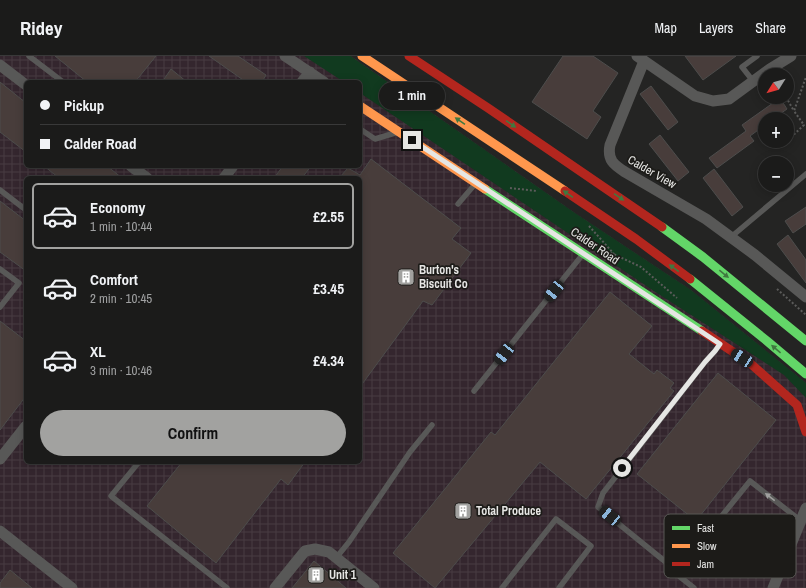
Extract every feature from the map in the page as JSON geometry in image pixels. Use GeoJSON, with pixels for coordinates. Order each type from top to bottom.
{"type":"FeatureCollection","features":[{"type":"Feature","properties":{"kind":"main road"},"geometry":{"type":"LineString","coordinates":[[362,56],[636,239],[686,276],[806,374]]}},
{"type":"Feature","properties":{"kind":"main road"},"geometry":{"type":"LineString","coordinates":[[409,56],[656,222],[703,257],[806,340]]}},
{"type":"Feature","properties":{"kind":"main road","name":"Calder Road"},"geometry":{"type":"LineString","coordinates":[[362,107],[752,364],[797,405],[806,432]]}},
{"type":"Feature","properties":{"kind":"street"},"geometry":{"type":"LineString","coordinates":[[285,56],[321,80]]}},
{"type":"Feature","properties":{"kind":"street"},"geometry":{"type":"LineString","coordinates":[[641,58],[695,96],[713,101],[729,99],[770,69],[791,56]]}},
{"type":"Feature","properties":{"kind":"street","name":"Calder View"},"geometry":{"type":"LineString","coordinates":[[641,58],[610,145],[608,152],[610,159],[617,167],[706,219],[756,255],[806,296]]}},
{"type":"Feature","properties":{"kind":"street"},"geometry":{"type":"LineString","coordinates":[[0,65],[24,83]]}},
{"type":"Feature","properties":{"kind":"street"},"geometry":{"type":"LineString","coordinates":[[304,80],[310,72]]}},
{"type":"Feature","properties":{"kind":"street"},"geometry":{"type":"LineString","coordinates":[[134,168],[144,176]]}},
{"type":"Feature","properties":{"kind":"street"},"geometry":{"type":"LineString","coordinates":[[0,459],[24,429]]}},
{"type":"Feature","properties":{"kind":"street"},"geometry":{"type":"LineString","coordinates":[[796,533],[806,508]]}},
{"type":"Feature","properties":{"kind":"street"},"geometry":{"type":"LineString","coordinates":[[0,531],[72,588]]}},
{"type":"Feature","properties":{"kind":"street"},"geometry":{"type":"LineString","coordinates":[[275,588],[305,551],[315,549],[329,552],[374,588]]}},
{"type":"Feature","properties":{"kind":"street"},"geometry":{"type":"LineString","coordinates":[[773,588],[777,578]]}},
{"type":"Feature","properties":{"kind":"lane"},"geometry":{"type":"LineString","coordinates":[[29,56],[60,80]]}},
{"type":"Feature","properties":{"kind":"lane"},"geometry":{"type":"LineString","coordinates":[[753,81],[742,67],[757,56]]}},
{"type":"Feature","properties":{"kind":"lane"},"geometry":{"type":"LineString","coordinates":[[362,130],[375,139],[399,132]]}},
{"type":"Feature","properties":{"kind":"lane"},"geometry":{"type":"LineString","coordinates":[[731,237],[806,174]]}},
{"type":"Feature","properties":{"kind":"lane"},"geometry":{"type":"LineString","coordinates":[[458,204],[476,183]]}},
{"type":"Feature","properties":{"kind":"lane"},"geometry":{"type":"LineString","coordinates":[[0,190],[24,208]]}},
{"type":"Feature","properties":{"kind":"lane"},"geometry":{"type":"LineString","coordinates":[[474,391],[583,254]]}},
{"type":"Feature","properties":{"kind":"lane"},"geometry":{"type":"LineString","coordinates":[[0,268],[19,283],[0,308]]}},
{"type":"Feature","properties":{"kind":"lane"},"geometry":{"type":"LineString","coordinates":[[664,561],[598,507],[603,493],[720,344]]}},
{"type":"Feature","properties":{"kind":"lane"},"geometry":{"type":"LineString","coordinates":[[336,558],[349,542],[410,452],[432,425]]}},
{"type":"Feature","properties":{"kind":"lane"},"geometry":{"type":"LineString","coordinates":[[137,464],[111,496],[227,588]]}},
{"type":"Feature","properties":{"kind":"lane"},"geometry":{"type":"LineString","coordinates":[[724,514],[750,482],[792,514]]}},
{"type":"Feature","properties":{"kind":"lane"},"geometry":{"type":"LineString","coordinates":[[796,517],[801,521]]}},
{"type":"Feature","properties":{"kind":"lane"},"geometry":{"type":"LineString","coordinates":[[502,588],[556,519],[591,546],[559,588]]}},
{"type":"Feature","properties":{"kind":"lane"},"geometry":{"type":"LineString","coordinates":[[682,578],[694,588]]}},
{"type":"Feature","properties":{"kind":"path"},"geometry":{"type":"LineString","coordinates":[[794,111],[806,77]]}},
{"type":"Feature","properties":{"kind":"path"},"geometry":{"type":"LineString","coordinates":[[790,104],[805,127],[794,135]]}},
{"type":"Feature","properties":{"kind":"path"},"geometry":{"type":"LineString","coordinates":[[505,188],[537,190],[541,193]]}},
{"type":"Feature","properties":{"kind":"path"},"geometry":{"type":"LineString","coordinates":[[585,221],[615,255]]}},
{"type":"Feature","properties":{"kind":"shaded area"},"geometry":{"type":"Polygon","coordinates":[[[0,56],[351,56],[575,213],[691,290],[806,383],[806,588],[0,588],[0,56]]]}},
{"type":"Feature","properties":{"kind":"green space"},"geometry":{"type":"Polygon","coordinates":[[[304,56],[351,56],[575,213],[691,290],[806,383],[806,398],[784,375],[654,291],[362,94],[362,80],[341,80],[304,56]]]}},
{"type":"Feature","properties":{"kind":"building"},"geometry":{"type":"Polygon","coordinates":[[[55,56],[156,56],[137,80],[85,80],[55,56]]]}},
{"type":"Feature","properties":{"kind":"building"},"geometry":{"type":"Polygon","coordinates":[[[209,56],[238,56],[266,75],[263,80],[243,80],[209,56]]]}},
{"type":"Feature","properties":{"kind":"building"},"geometry":{"type":"Polygon","coordinates":[[[563,56],[593,56],[618,73],[593,111],[601,117],[587,139],[532,102],[563,56]]]}},
{"type":"Feature","properties":{"kind":"building"},"geometry":{"type":"Polygon","coordinates":[[[685,56],[736,56],[703,80],[685,56]]]}},
{"type":"Feature","properties":{"kind":"building"},"geometry":{"type":"Polygon","coordinates":[[[171,69],[185,80],[163,80],[171,69]]]}},
{"type":"Feature","properties":{"kind":"building"},"geometry":{"type":"Polygon","coordinates":[[[0,82],[24,101],[24,150],[0,132],[0,82]]]}},
{"type":"Feature","properties":{"kind":"building"},"geometry":{"type":"Polygon","coordinates":[[[651,86],[678,122],[668,130],[640,94],[651,86]]]}},
{"type":"Feature","properties":{"kind":"building"},"geometry":{"type":"Polygon","coordinates":[[[772,104],[784,104],[787,109],[783,112],[760,112],[772,104]]]}},
{"type":"Feature","properties":{"kind":"building"},"geometry":{"type":"Polygon","coordinates":[[[758,114],[758,130],[750,136],[754,141],[717,168],[709,158],[746,131],[742,125],[758,114]]]}},
{"type":"Feature","properties":{"kind":"building"},"geometry":{"type":"Polygon","coordinates":[[[660,135],[689,172],[678,181],[649,144],[660,135]]]}},
{"type":"Feature","properties":{"kind":"building","name":"Burton's Biscuit Co"},"geometry":{"type":"Polygon","coordinates":[[[371,159],[461,228],[452,239],[471,253],[432,305],[423,301],[362,384],[362,176],[341,176],[348,168],[360,175],[371,159]]]}},
{"type":"Feature","properties":{"kind":"building"},"geometry":{"type":"Polygon","coordinates":[[[46,168],[110,168],[120,176],[56,176],[46,168]]]}},
{"type":"Feature","properties":{"kind":"building"},"geometry":{"type":"Polygon","coordinates":[[[282,168],[310,168],[304,176],[276,176],[282,168]]]}},
{"type":"Feature","properties":{"kind":"building"},"geometry":{"type":"Polygon","coordinates":[[[714,169],[743,207],[732,216],[703,178],[714,169]]]}},
{"type":"Feature","properties":{"kind":"building"},"geometry":{"type":"Polygon","coordinates":[[[0,201],[24,219],[24,270],[0,252],[0,201]]]}},
{"type":"Feature","properties":{"kind":"building"},"geometry":{"type":"Polygon","coordinates":[[[806,207],[806,224],[793,233],[785,221],[806,207]]]}},
{"type":"Feature","properties":{"kind":"building"},"geometry":{"type":"Polygon","coordinates":[[[788,235],[806,260],[806,283],[777,244],[788,235]]]}},
{"type":"Feature","properties":{"kind":"building"},"geometry":{"type":"Polygon","coordinates":[[[610,292],[652,326],[629,354],[654,374],[657,370],[674,383],[670,388],[674,391],[586,499],[540,462],[435,588],[393,553],[491,432],[495,435],[610,292]]]}},
{"type":"Feature","properties":{"kind":"building"},"geometry":{"type":"Polygon","coordinates":[[[0,321],[24,339],[24,399],[0,430],[0,321]]]}},
{"type":"Feature","properties":{"kind":"building"},"geometry":{"type":"Polygon","coordinates":[[[718,373],[776,420],[702,514],[687,514],[637,474],[718,373]]]}},
{"type":"Feature","properties":{"kind":"building"},"geometry":{"type":"Polygon","coordinates":[[[180,464],[304,464],[288,485],[281,479],[216,563],[147,506],[180,464]]]}},
{"type":"Feature","properties":{"kind":"building","name":"Unit 1"},"geometry":{"type":"Polygon","coordinates":[[[314,561],[346,588],[292,588],[314,561]]]}},
{"type":"Feature","properties":{"kind":"building"},"geometry":{"type":"Polygon","coordinates":[[[10,570],[32,588],[0,588],[0,583],[10,570]]]}},
{"type":"Feature","properties":{"kind":"traffic: fast"},"geometry":{"type":"LineString","coordinates":[[485,189],[702,331]]}},
{"type":"Feature","properties":{"kind":"traffic: fast"},"geometry":{"type":"LineString","coordinates":[[662,227],[703,257],[806,341]]}},
{"type":"Feature","properties":{"kind":"traffic: fast"},"geometry":{"type":"LineString","coordinates":[[690,279],[806,374]]}},
{"type":"Feature","properties":{"kind":"traffic: slow"},"geometry":{"type":"LineString","coordinates":[[362,56],[565,191]]}},
{"type":"Feature","properties":{"kind":"traffic: slow"},"geometry":{"type":"LineString","coordinates":[[362,107],[485,189]]}},
{"type":"Feature","properties":{"kind":"traffic: jam"},"geometry":{"type":"LineString","coordinates":[[409,56],[662,227]]}},
{"type":"Feature","properties":{"kind":"traffic: jam"},"geometry":{"type":"LineString","coordinates":[[565,191],[636,239],[690,279]]}},
{"type":"Feature","properties":{"kind":"traffic: jam"},"geometry":{"type":"LineString","coordinates":[[702,331],[751,364],[797,405],[806,432]]}},
{"type":"Feature","properties":{"kind":"place","name":"Burton's Biscuit Co"},"geometry":{"type":"Point","coordinates":[406,277]}},
{"type":"Feature","properties":{"kind":"place","name":"Total Produce"},"geometry":{"type":"Point","coordinates":[463,511]}},
{"type":"Feature","properties":{"kind":"place","name":"Unit 1"},"geometry":{"type":"Point","coordinates":[316,575]}},
{"type":"Feature","properties":{"kind":"route"},"geometry":{"type":"LineString","coordinates":[[412,140],[720,344],[622,468]]}}]}
